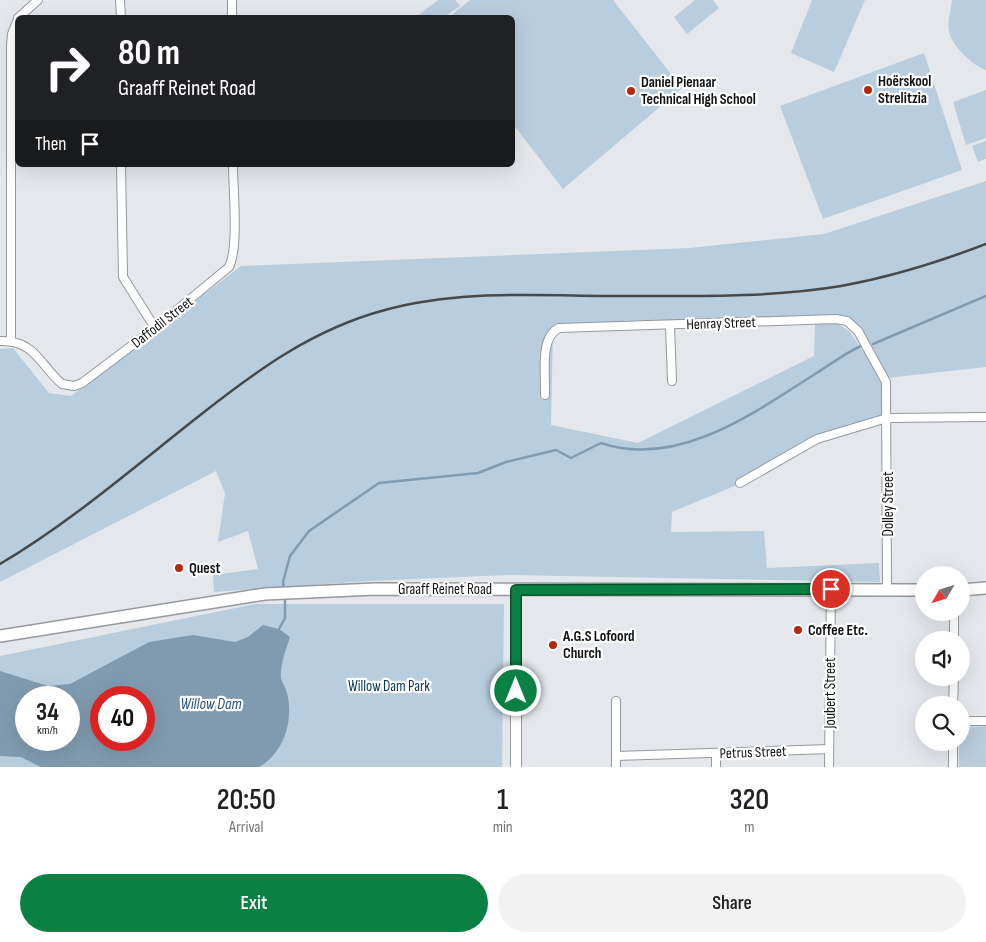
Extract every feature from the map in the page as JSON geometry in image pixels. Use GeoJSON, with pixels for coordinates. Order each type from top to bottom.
{"type":"FeatureCollection","features":[{"type":"Feature","properties":{"kind":"main road"},"geometry":{"type":"LineString","coordinates":[[970,589],[986,588]]}},
{"type":"Feature","properties":{"kind":"main road","name":"Graaff Reinet Road"},"geometry":{"type":"LineString","coordinates":[[0,636],[154,610],[293,592],[375,589],[915,590]]}},
{"type":"Feature","properties":{"kind":"street"},"geometry":{"type":"LineString","coordinates":[[21,15],[38,0]]}},
{"type":"Feature","properties":{"kind":"street"},"geometry":{"type":"LineString","coordinates":[[120,0],[121,15]]}},
{"type":"Feature","properties":{"kind":"street"},"geometry":{"type":"LineString","coordinates":[[232,0],[232,15]]}},
{"type":"Feature","properties":{"kind":"street"},"geometry":{"type":"LineString","coordinates":[[0,341],[11,340],[11,45],[15,26]]}},
{"type":"Feature","properties":{"kind":"street"},"geometry":{"type":"LineString","coordinates":[[121,167],[122,277],[155,328]]}},
{"type":"Feature","properties":{"kind":"street","name":"Daffodil Street"},"geometry":{"type":"LineString","coordinates":[[11,340],[33,351],[62,384],[74,386],[82,383],[155,328],[225,272],[233,260],[233,167]]}},
{"type":"Feature","properties":{"kind":"street","name":"Henray Street"},"geometry":{"type":"LineString","coordinates":[[545,395],[547,340],[557,328],[836,319],[846,321],[852,325],[864,340],[884,376],[887,387],[887,418]]}},
{"type":"Feature","properties":{"kind":"street"},"geometry":{"type":"LineString","coordinates":[[670,325],[672,381]]}},
{"type":"Feature","properties":{"kind":"street"},"geometry":{"type":"LineString","coordinates":[[740,483],[817,440],[887,418],[986,417]]}},
{"type":"Feature","properties":{"kind":"street","name":"Dolley Street"},"geometry":{"type":"LineString","coordinates":[[887,418],[887,590]]}},
{"type":"Feature","properties":{"kind":"street","name":"Joubert Street"},"geometry":{"type":"LineString","coordinates":[[829,767],[831,589]]}},
{"type":"Feature","properties":{"kind":"street"},"geometry":{"type":"LineString","coordinates":[[516,590],[516,767]]}},
{"type":"Feature","properties":{"kind":"street"},"geometry":{"type":"LineString","coordinates":[[616,701],[616,767]]}},
{"type":"Feature","properties":{"kind":"street"},"geometry":{"type":"LineString","coordinates":[[970,721],[986,721]]}},
{"type":"Feature","properties":{"kind":"street","name":"Petrus Street"},"geometry":{"type":"LineString","coordinates":[[616,756],[829,750]]}},
{"type":"Feature","properties":{"kind":"street"},"geometry":{"type":"LineString","coordinates":[[953,751],[953,767]]}},
{"type":"Feature","properties":{"kind":"street"},"geometry":{"type":"LineString","coordinates":[[716,754],[716,767]]}},
{"type":"Feature","properties":{"kind":"green space"},"geometry":{"type":"Polygon","coordinates":[[[438,0],[455,0],[460,6],[447,15],[419,15],[438,0]]]}},
{"type":"Feature","properties":{"kind":"green space"},"geometry":{"type":"Polygon","coordinates":[[[470,0],[613,0],[682,88],[563,189],[515,127],[515,15],[451,15],[470,0]]]}},
{"type":"Feature","properties":{"kind":"green space"},"geometry":{"type":"Polygon","coordinates":[[[695,0],[713,0],[719,8],[687,34],[674,17],[695,0]]]}},
{"type":"Feature","properties":{"kind":"green space"},"geometry":{"type":"Polygon","coordinates":[[[812,0],[865,0],[834,72],[791,53],[812,0]]]}},
{"type":"Feature","properties":{"kind":"green space"},"geometry":{"type":"Polygon","coordinates":[[[952,0],[986,0],[986,70],[963,54],[951,37],[948,24],[952,0]]]}},
{"type":"Feature","properties":{"kind":"green space"},"geometry":{"type":"Polygon","coordinates":[[[924,53],[962,170],[823,219],[780,106],[924,53]]]}},
{"type":"Feature","properties":{"kind":"green space"},"geometry":{"type":"Polygon","coordinates":[[[986,90],[986,138],[966,145],[953,102],[986,90]]]}},
{"type":"Feature","properties":{"kind":"green space"},"geometry":{"type":"Polygon","coordinates":[[[986,141],[986,159],[978,162],[972,146],[986,141]]]}},
{"type":"Feature","properties":{"kind":"green space"},"geometry":{"type":"Polygon","coordinates":[[[986,181],[986,367],[886,378],[852,328],[836,318],[553,329],[551,425],[638,443],[814,356],[815,323],[835,322],[849,331],[883,380],[883,416],[849,428],[737,485],[672,512],[671,532],[764,531],[767,568],[879,563],[880,582],[507,575],[368,581],[214,592],[213,575],[258,569],[248,531],[218,542],[225,493],[216,471],[0,582],[0,349],[13,348],[49,393],[71,396],[241,266],[689,248],[824,234],[986,181]]]}},
{"type":"Feature","properties":{"kind":"green space","name":"Willow Dam Park"},"geometry":{"type":"Polygon","coordinates":[[[255,604],[504,604],[502,767],[0,767],[0,656],[255,604]]]}},
{"type":"Feature","properties":{"kind":"green space"},"geometry":{"type":"Polygon","coordinates":[[[986,726],[986,767],[959,767],[959,751],[970,751],[970,727],[986,726]]]}},
{"type":"Feature","properties":{"kind":"water","name":"Willow Dam"},"geometry":{"type":"Polygon","coordinates":[[[263,625],[279,629],[290,637],[281,668],[281,678],[289,703],[288,725],[281,745],[268,761],[259,767],[41,767],[21,757],[0,756],[0,671],[48,686],[70,684],[149,642],[193,635],[235,642],[248,637],[263,625]]]}},
{"type":"Feature","properties":{"kind":"waterway"},"geometry":{"type":"LineString","coordinates":[[873,344],[986,296]]}},
{"type":"Feature","properties":{"kind":"waterway"},"geometry":{"type":"LineString","coordinates":[[284,589],[283,582],[290,556],[309,531],[379,483],[478,473],[506,462],[556,450],[571,458],[601,443],[630,449],[658,449],[686,443],[714,433],[741,420],[861,346]]}},
{"type":"Feature","properties":{"kind":"waterway"},"geometry":{"type":"LineString","coordinates":[[279,629],[285,618],[285,597]]}},
{"type":"Feature","properties":{"kind":"railway"},"geometry":{"type":"LineString","coordinates":[[0,564],[77,512],[242,383],[286,353],[334,328],[359,318],[414,303],[472,296],[731,296],[814,290],[896,274],[986,244]]}},
{"type":"Feature","properties":{"kind":"place","name":"Hoërskool Strelitzia"},"geometry":{"type":"Point","coordinates":[868,90]}},
{"type":"Feature","properties":{"kind":"place","name":"Daniel Pienaar Technical High School"},"geometry":{"type":"Point","coordinates":[631,91]}},
{"type":"Feature","properties":{"kind":"place","name":"Quest"},"geometry":{"type":"Point","coordinates":[179,568]}},
{"type":"Feature","properties":{"kind":"place","name":"Coffee Etc."},"geometry":{"type":"Point","coordinates":[798,630]}},
{"type":"Feature","properties":{"kind":"place","name":"A.G.S Lofoord Church"},"geometry":{"type":"Point","coordinates":[553,645]}},
{"type":"Feature","properties":{"kind":"route"},"geometry":{"type":"LineString","coordinates":[[516,691],[516,590],[831,589]]}}]}
